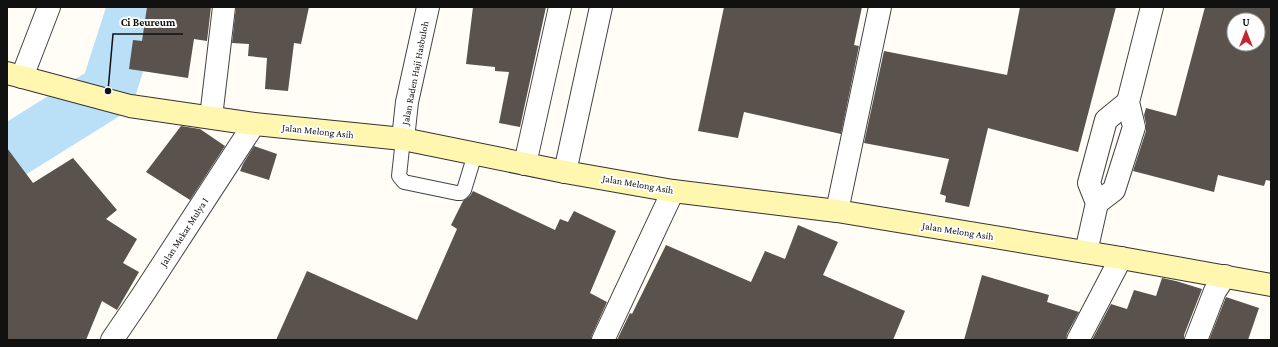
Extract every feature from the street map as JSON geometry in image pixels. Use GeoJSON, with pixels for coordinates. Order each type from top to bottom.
{"type":"FeatureCollection","features":[{"type":"Feature","properties":{"kind":"main road","name":"Jalan Melong Asih"},"geometry":{"type":"LineString","coordinates":[[15,75],[130,106],[254,124],[403,139],[565,172],[673,191],[837,211],[1122,258],[1271,285]]}},
{"type":"Feature","properties":{"kind":"street"},"geometry":{"type":"LineString","coordinates":[[15,75],[49,7]]}},
{"type":"Feature","properties":{"kind":"street"},"geometry":{"type":"LineString","coordinates":[[211,117],[224,7]]}},
{"type":"Feature","properties":{"kind":"street","name":"Jalan Raden Haji Hasbuloh"},"geometry":{"type":"LineString","coordinates":[[403,139],[407,102],[428,7]]}},
{"type":"Feature","properties":{"kind":"street"},"geometry":{"type":"LineString","coordinates":[[525,164],[560,7]]}},
{"type":"Feature","properties":{"kind":"street"},"geometry":{"type":"LineString","coordinates":[[565,172],[601,7]]}},
{"type":"Feature","properties":{"kind":"street"},"geometry":{"type":"LineString","coordinates":[[837,211],[880,7]]}},
{"type":"Feature","properties":{"kind":"street"},"geometry":{"type":"LineString","coordinates":[[1086,252],[1097,203],[1114,190],[1134,127],[1128,102],[1152,7]]}},
{"type":"Feature","properties":{"kind":"street","name":"Jalan Mekar Mulya I"},"geometry":{"type":"LineString","coordinates":[[112,340],[254,124]]}},
{"type":"Feature","properties":{"kind":"street"},"geometry":{"type":"LineString","coordinates":[[603,340],[673,191]]}},
{"type":"Feature","properties":{"kind":"street"},"geometry":{"type":"LineString","coordinates":[[1078,340],[1122,258]]}},
{"type":"Feature","properties":{"kind":"street"},"geometry":{"type":"LineString","coordinates":[[1196,340],[1215,291],[1225,276]]}},
{"type":"Feature","properties":{"kind":"lane"},"geometry":{"type":"LineString","coordinates":[[403,139],[399,176],[404,182],[461,193],[464,190],[475,154]]}},
{"type":"Feature","properties":{"kind":"building"},"geometry":{"type":"Polygon","coordinates":[[[147,7],[211,7],[207,41],[194,39],[188,78],[129,69],[133,40],[142,41],[147,7]]]}},
{"type":"Feature","properties":{"kind":"building"},"geometry":{"type":"Polygon","coordinates":[[[236,7],[309,7],[301,44],[294,43],[288,91],[265,89],[267,58],[248,56],[249,44],[232,43],[236,7]]]}},
{"type":"Feature","properties":{"kind":"building"},"geometry":{"type":"Polygon","coordinates":[[[473,7],[546,7],[520,127],[499,123],[509,72],[495,71],[495,67],[466,64],[473,7]]]}},
{"type":"Feature","properties":{"kind":"building"},"geometry":{"type":"Polygon","coordinates":[[[724,7],[862,7],[854,45],[859,46],[841,134],[744,112],[738,138],[698,131],[724,7]]]}},
{"type":"Feature","properties":{"kind":"building"},"geometry":{"type":"Polygon","coordinates":[[[1020,7],[1116,7],[1078,152],[988,128],[969,207],[945,202],[946,196],[940,194],[949,159],[864,143],[884,51],[1007,75],[1020,7]]]}},
{"type":"Feature","properties":{"kind":"building"},"geometry":{"type":"Polygon","coordinates":[[[1205,7],[1271,7],[1271,181],[1266,180],[1264,186],[1218,175],[1214,192],[1133,171],[1146,131],[1144,115],[1146,108],[1176,116],[1205,7]]]}},
{"type":"Feature","properties":{"kind":"building"},"geometry":{"type":"Polygon","coordinates":[[[181,126],[200,129],[225,146],[190,200],[146,172],[181,126]]]}},
{"type":"Feature","properties":{"kind":"building"},"geometry":{"type":"Polygon","coordinates":[[[254,146],[277,154],[269,180],[240,171],[254,146]]]}},
{"type":"Feature","properties":{"kind":"building"},"geometry":{"type":"Polygon","coordinates":[[[7,148],[33,183],[73,158],[117,210],[106,219],[137,239],[123,263],[139,272],[117,310],[102,301],[86,340],[7,340],[7,148]]]}},
{"type":"Feature","properties":{"kind":"building"},"geometry":{"type":"Polygon","coordinates":[[[473,191],[555,230],[560,219],[568,222],[574,211],[616,231],[590,293],[607,302],[591,340],[276,340],[307,271],[417,320],[457,229],[451,225],[463,201],[470,196],[473,191]]]}},
{"type":"Feature","properties":{"kind":"building"},"geometry":{"type":"Polygon","coordinates":[[[798,225],[838,242],[823,275],[905,311],[893,340],[617,340],[630,313],[632,314],[666,245],[751,282],[765,251],[785,259],[798,225]]]}},
{"type":"Feature","properties":{"kind":"building"},"geometry":{"type":"Polygon","coordinates":[[[982,275],[1049,295],[1047,302],[1079,312],[1067,334],[1066,340],[964,340],[982,275]]]}},
{"type":"Feature","properties":{"kind":"building"},"geometry":{"type":"Polygon","coordinates":[[[1162,278],[1202,289],[1184,335],[1184,340],[1092,340],[1111,304],[1127,309],[1134,290],[1156,296],[1162,278]]]}},
{"type":"Feature","properties":{"kind":"building"},"geometry":{"type":"Polygon","coordinates":[[[1226,297],[1259,308],[1248,340],[1209,340],[1226,297]]]}},
{"type":"Feature","properties":{"kind":"waterway"},"geometry":{"type":"LineString","coordinates":[[7,154],[108,91],[135,7]]}},
{"type":"Feature","properties":{"kind":"place","name":"Ci Beureum"},"geometry":{"type":"Point","coordinates":[108,91]}}]}
